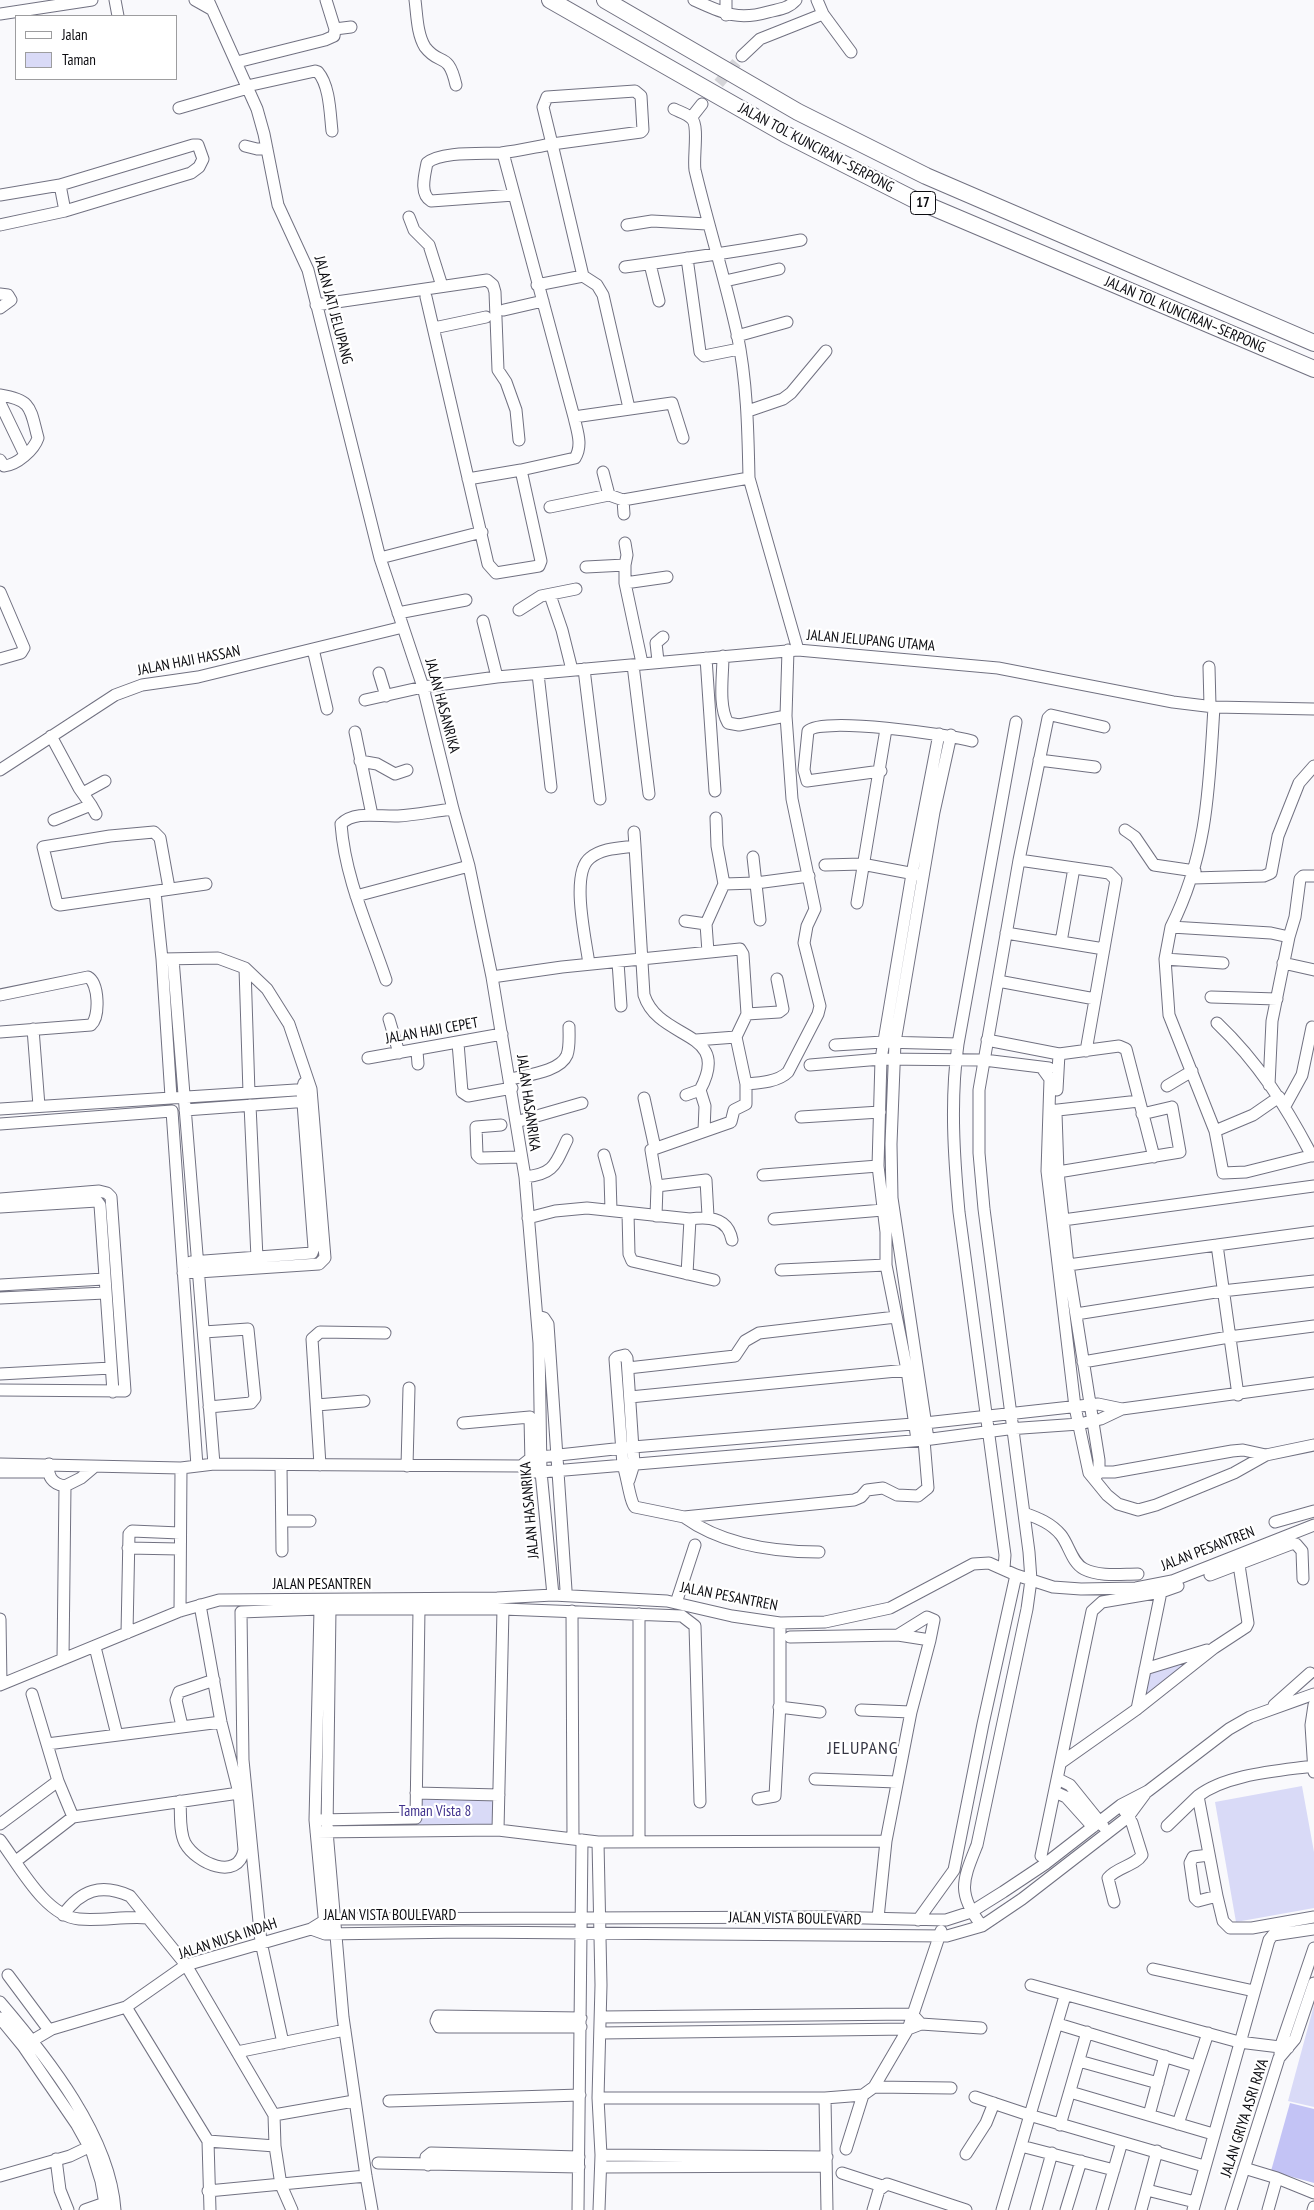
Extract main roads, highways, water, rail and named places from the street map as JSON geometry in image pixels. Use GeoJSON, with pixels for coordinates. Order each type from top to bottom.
{"type":"FeatureCollection","features":[{"type":"Feature","properties":{"kind":"highway","name":"JALAN TOL KUNCIRAN–SERPONG"},"geometry":{"type":"LineString","coordinates":[[550,0],[785,134],[913,199],[1314,369]]}},
{"type":"Feature","properties":{"kind":"highway","name":"JALAN TOL KUNCIRAN–SERPONG"},"geometry":{"type":"LineString","coordinates":[[605,0],[798,112],[926,176],[1314,342]]}},
{"type":"Feature","properties":{"kind":"water"},"geometry":{"type":"Polygon","coordinates":[[[1290,2103],[1314,2109],[1314,2183],[1271,2171],[1290,2103]]]}},
{"type":"Feature","properties":{"kind":"tunnel"},"geometry":{"type":"LineString","coordinates":[[708,96],[742,56]]}},
{"type":"Feature","properties":{"kind":"district","name":"JELUPANG"},"geometry":{"type":"Point","coordinates":[863,1749]}},
{"type":"Feature","properties":{"kind":"park label","name":"Taman Vista 8"},"geometry":{"type":"Point","coordinates":[435,1812]}}]}
